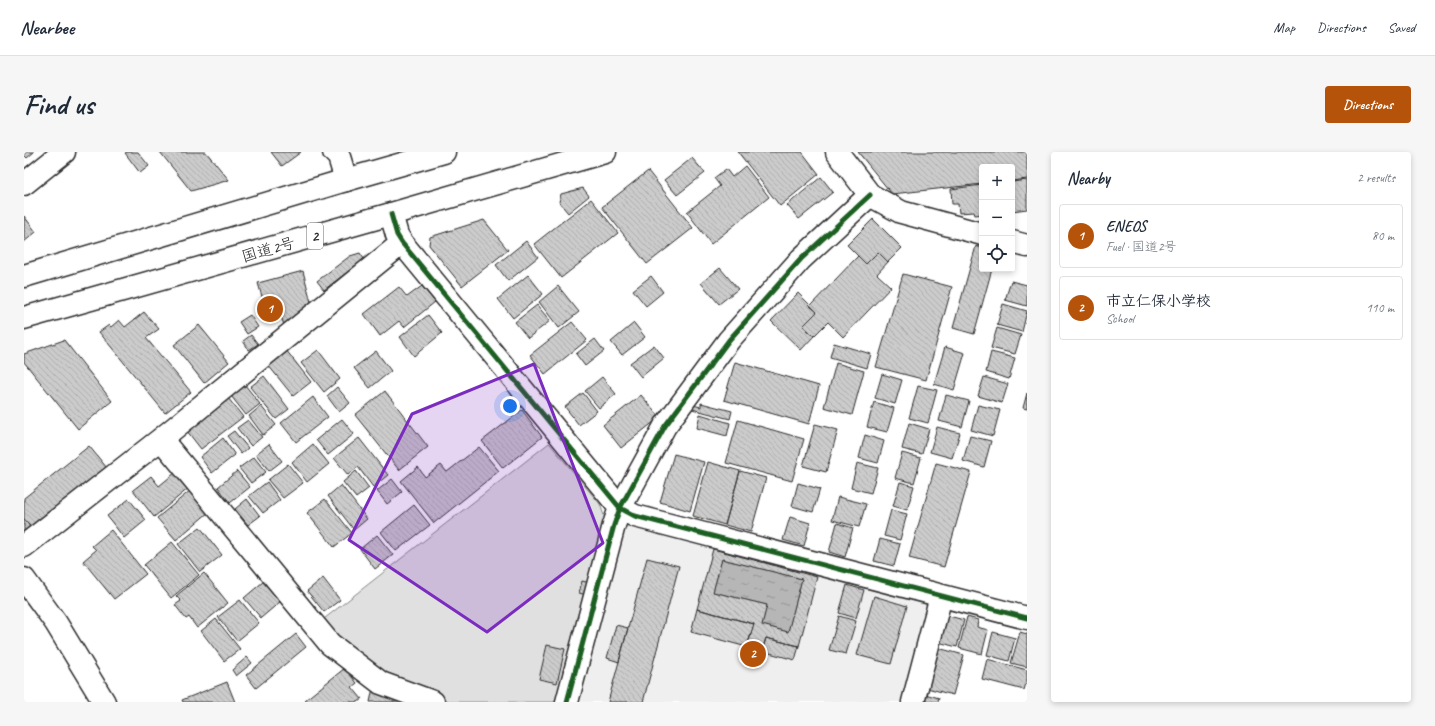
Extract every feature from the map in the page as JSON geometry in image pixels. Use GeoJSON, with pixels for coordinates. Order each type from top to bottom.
{"type":"FeatureCollection","features":[{"type":"Feature","properties":{"kind":"main road"},"geometry":{"type":"LineString","coordinates":[[24,184],[64,152]]}},
{"type":"Feature","properties":{"kind":"main road"},"geometry":{"type":"LineString","coordinates":[[334,152],[338,157],[346,180]]}},
{"type":"Feature","properties":{"kind":"main road"},"geometry":{"type":"LineString","coordinates":[[24,276],[444,152]]}},
{"type":"Feature","properties":{"kind":"main road","name":"国道2号"},"geometry":{"type":"LineString","coordinates":[[24,318],[605,152]]}},
{"type":"Feature","properties":{"kind":"main road"},"geometry":{"type":"LineString","coordinates":[[837,152],[870,195],[901,212],[979,233]]}},
{"type":"Feature","properties":{"kind":"main road"},"geometry":{"type":"LineString","coordinates":[[567,702],[614,525],[620,508],[665,426],[729,340],[800,259],[870,195]]}},
{"type":"Feature","properties":{"kind":"main road"},"geometry":{"type":"LineString","coordinates":[[391,214],[397,235],[402,243],[620,508],[635,516],[1027,618]]}},
{"type":"Feature","properties":{"kind":"main road"},"geometry":{"type":"LineString","coordinates":[[24,546],[161,439],[402,243]]}},
{"type":"Feature","properties":{"kind":"main road"},"geometry":{"type":"LineString","coordinates":[[1015,243],[1027,246]]}},
{"type":"Feature","properties":{"kind":"main road"},"geometry":{"type":"LineString","coordinates":[[161,439],[330,644],[382,683],[433,702]]}},
{"type":"Feature","properties":{"kind":"main road"},"geometry":{"type":"LineString","coordinates":[[24,580],[56,623],[104,702]]}},
{"type":"Feature","properties":{"kind":"main road"},"geometry":{"type":"LineString","coordinates":[[913,702],[941,596]]}},
{"type":"Feature","properties":{"kind":"highlighted area"},"geometry":{"type":"Polygon","coordinates":[[[534,364],[603,543],[487,632],[349,540],[412,414],[534,364]]]}},
{"type":"Feature","properties":{"kind":"shaded area"},"geometry":{"type":"Polygon","coordinates":[[[549,443],[600,504],[608,527],[561,702],[453,702],[441,699],[389,679],[320,622],[549,443]]]}},
{"type":"Feature","properties":{"kind":"shaded area"},"geometry":{"type":"Polygon","coordinates":[[[628,523],[932,605],[906,702],[575,702],[620,527],[628,523]]]}},
{"type":"Feature","properties":{"kind":"water"},"geometry":{"type":"Polygon","coordinates":[[[722,559],[802,579],[788,632],[762,625],[767,605],[713,592],[722,559]]]}},
{"type":"Feature","properties":{"kind":"building"},"geometry":{"type":"Polygon","coordinates":[[[24,152],[34,152],[27,158],[24,155],[24,152]]]}},
{"type":"Feature","properties":{"kind":"building"},"geometry":{"type":"Polygon","coordinates":[[[138,152],[149,166],[140,173],[125,153],[138,152]]]}},
{"type":"Feature","properties":{"kind":"building"},"geometry":{"type":"Polygon","coordinates":[[[160,152],[206,152],[229,180],[191,191],[160,152]]]}},
{"type":"Feature","properties":{"kind":"building"},"geometry":{"type":"Polygon","coordinates":[[[271,152],[301,152],[282,166],[271,152]]]}},
{"type":"Feature","properties":{"kind":"building"},"geometry":{"type":"Polygon","coordinates":[[[738,152],[802,152],[819,174],[780,206],[738,152]]]}},
{"type":"Feature","properties":{"kind":"building"},"geometry":{"type":"Polygon","coordinates":[[[858,152],[1027,152],[1027,179],[1015,181],[1015,164],[979,164],[979,184],[892,194],[858,152]]]}},
{"type":"Feature","properties":{"kind":"building"},"geometry":{"type":"Polygon","coordinates":[[[692,158],[705,173],[677,195],[664,180],[692,158]]]}},
{"type":"Feature","properties":{"kind":"building"},"geometry":{"type":"Polygon","coordinates":[[[745,166],[769,197],[711,244],[687,212],[720,186],[714,178],[726,169],[732,177],[745,166]]]}},
{"type":"Feature","properties":{"kind":"building"},"geometry":{"type":"Polygon","coordinates":[[[648,171],[693,228],[647,264],[602,207],[648,171]]]}},
{"type":"Feature","properties":{"kind":"building"},"geometry":{"type":"Polygon","coordinates":[[[821,177],[833,192],[799,219],[787,205],[821,177]]]}},
{"type":"Feature","properties":{"kind":"building"},"geometry":{"type":"Polygon","coordinates":[[[1027,180],[1027,209],[1015,211],[1015,182],[1027,180]]]}},
{"type":"Feature","properties":{"kind":"building"},"geometry":{"type":"Polygon","coordinates":[[[979,185],[979,214],[975,215],[974,212],[959,213],[958,204],[952,204],[951,189],[979,185]]]}},
{"type":"Feature","properties":{"kind":"building"},"geometry":{"type":"Polygon","coordinates":[[[583,188],[589,196],[568,213],[559,202],[561,194],[583,188]]]}},
{"type":"Feature","properties":{"kind":"building"},"geometry":{"type":"Polygon","coordinates":[[[591,199],[618,233],[561,278],[534,244],[591,199]]]}},
{"type":"Feature","properties":{"kind":"building"},"geometry":{"type":"Polygon","coordinates":[[[24,216],[36,232],[24,242],[24,216]]]}},
{"type":"Feature","properties":{"kind":"building"},"geometry":{"type":"Polygon","coordinates":[[[873,219],[902,248],[888,262],[878,252],[866,264],[847,245],[873,219]]]}},
{"type":"Feature","properties":{"kind":"building"},"geometry":{"type":"Polygon","coordinates":[[[484,220],[508,250],[462,286],[429,245],[430,237],[484,220]]]}},
{"type":"Feature","properties":{"kind":"building"},"geometry":{"type":"Polygon","coordinates":[[[526,241],[538,257],[508,281],[496,265],[526,241]]]}},
{"type":"Feature","properties":{"kind":"building"},"geometry":{"type":"Polygon","coordinates":[[[976,246],[979,247],[979,272],[991,272],[974,334],[953,328],[976,246]]]}},
{"type":"Feature","properties":{"kind":"building"},"geometry":{"type":"Polygon","coordinates":[[[878,252],[888,262],[877,274],[891,287],[843,337],[828,322],[814,336],[803,326],[817,312],[810,306],[858,256],[866,264],[878,252]]]}},
{"type":"Feature","properties":{"kind":"building"},"geometry":{"type":"Polygon","coordinates":[[[360,253],[364,259],[324,290],[317,281],[350,256],[360,253]]]}},
{"type":"Feature","properties":{"kind":"building"},"geometry":{"type":"Polygon","coordinates":[[[720,268],[738,289],[719,304],[701,283],[720,268]]]}},
{"type":"Feature","properties":{"kind":"building"},"geometry":{"type":"Polygon","coordinates":[[[303,271],[311,302],[284,325],[281,317],[269,321],[258,283],[303,271]]]}},
{"type":"Feature","properties":{"kind":"building"},"geometry":{"type":"Polygon","coordinates":[[[903,274],[952,287],[926,380],[876,367],[903,274]]]}},
{"type":"Feature","properties":{"kind":"building"},"geometry":{"type":"Polygon","coordinates":[[[528,275],[543,294],[513,318],[498,299],[528,275]]]}},
{"type":"Feature","properties":{"kind":"building"},"geometry":{"type":"Polygon","coordinates":[[[651,276],[663,292],[646,306],[633,290],[651,276]]]}},
{"type":"Feature","properties":{"kind":"building"},"geometry":{"type":"Polygon","coordinates":[[[1011,281],[1027,285],[1027,306],[1005,300],[1011,281]]]}},
{"type":"Feature","properties":{"kind":"building"},"geometry":{"type":"Polygon","coordinates":[[[422,286],[435,302],[404,327],[399,321],[380,336],[364,314],[399,287],[407,297],[422,286]]]}},
{"type":"Feature","properties":{"kind":"building"},"geometry":{"type":"Polygon","coordinates":[[[558,286],[579,312],[559,328],[539,302],[558,286]]]}},
{"type":"Feature","properties":{"kind":"building"},"geometry":{"type":"Polygon","coordinates":[[[798,293],[817,312],[803,326],[814,336],[801,350],[771,321],[798,293]]]}},
{"type":"Feature","properties":{"kind":"building"},"geometry":{"type":"Polygon","coordinates":[[[1003,304],[1027,311],[1022,332],[997,325],[1003,304]]]}},
{"type":"Feature","properties":{"kind":"building"},"geometry":{"type":"Polygon","coordinates":[[[537,305],[550,321],[528,338],[515,322],[537,305]]]}},
{"type":"Feature","properties":{"kind":"building"},"geometry":{"type":"Polygon","coordinates":[[[144,312],[159,329],[146,338],[191,392],[165,413],[99,332],[109,325],[111,327],[119,320],[125,327],[144,312]]]}},
{"type":"Feature","properties":{"kind":"building"},"geometry":{"type":"Polygon","coordinates":[[[250,315],[258,327],[247,334],[239,322],[250,315]]]}},
{"type":"Feature","properties":{"kind":"building"},"geometry":{"type":"Polygon","coordinates":[[[428,315],[442,333],[414,356],[400,337],[428,315]]]}},
{"type":"Feature","properties":{"kind":"building"},"geometry":{"type":"Polygon","coordinates":[[[572,322],[587,340],[545,374],[530,355],[572,322]]]}},
{"type":"Feature","properties":{"kind":"building"},"geometry":{"type":"Polygon","coordinates":[[[634,323],[645,337],[622,355],[611,342],[634,323]]]}},
{"type":"Feature","properties":{"kind":"building"},"geometry":{"type":"Polygon","coordinates":[[[199,325],[229,362],[204,383],[174,345],[199,325]]]}},
{"type":"Feature","properties":{"kind":"building"},"geometry":{"type":"Polygon","coordinates":[[[997,328],[1021,335],[1015,354],[991,348],[997,328]]]}},
{"type":"Feature","properties":{"kind":"building"},"geometry":{"type":"Polygon","coordinates":[[[251,335],[258,344],[249,350],[243,341],[251,335]]]}},
{"type":"Feature","properties":{"kind":"building"},"geometry":{"type":"Polygon","coordinates":[[[595,339],[604,351],[585,366],[576,354],[595,339]]]}},
{"type":"Feature","properties":{"kind":"building"},"geometry":{"type":"Polygon","coordinates":[[[64,340],[112,401],[78,429],[24,362],[24,354],[64,340]]]}},
{"type":"Feature","properties":{"kind":"building"},"geometry":{"type":"Polygon","coordinates":[[[834,343],[871,354],[867,368],[830,357],[834,343]]]}},
{"type":"Feature","properties":{"kind":"building"},"geometry":{"type":"Polygon","coordinates":[[[654,345],[664,358],[641,377],[630,363],[654,345]]]}},
{"type":"Feature","properties":{"kind":"building"},"geometry":{"type":"Polygon","coordinates":[[[945,347],[965,353],[954,390],[934,384],[945,347]]]}},
{"type":"Feature","properties":{"kind":"building"},"geometry":{"type":"Polygon","coordinates":[[[286,350],[311,382],[293,396],[268,365],[286,350]]]}},
{"type":"Feature","properties":{"kind":"building"},"geometry":{"type":"Polygon","coordinates":[[[318,350],[340,379],[324,392],[301,363],[318,350]]]}},
{"type":"Feature","properties":{"kind":"building"},"geometry":{"type":"Polygon","coordinates":[[[376,351],[391,371],[370,388],[354,368],[376,351]]]}},
{"type":"Feature","properties":{"kind":"building"},"geometry":{"type":"Polygon","coordinates":[[[991,352],[1015,358],[1009,379],[986,372],[991,352]]]}},
{"type":"Feature","properties":{"kind":"building"},"geometry":{"type":"Polygon","coordinates":[[[735,362],[819,386],[809,424],[724,400],[735,362]]]}},
{"type":"Feature","properties":{"kind":"building"},"geometry":{"type":"Polygon","coordinates":[[[836,363],[864,371],[852,415],[824,407],[836,363]]]}},
{"type":"Feature","properties":{"kind":"building"},"geometry":{"type":"Polygon","coordinates":[[[882,374],[902,380],[895,404],[875,398],[882,374]]]}},
{"type":"Feature","properties":{"kind":"building"},"geometry":{"type":"Polygon","coordinates":[[[264,376],[289,409],[276,419],[250,387],[264,376]]]}},
{"type":"Feature","properties":{"kind":"building"},"geometry":{"type":"Polygon","coordinates":[[[602,377],[616,394],[599,408],[585,391],[602,377]]]}},
{"type":"Feature","properties":{"kind":"building"},"geometry":{"type":"Polygon","coordinates":[[[984,377],[1008,384],[1002,403],[978,396],[984,377]]]}},
{"type":"Feature","properties":{"kind":"building"},"geometry":{"type":"Polygon","coordinates":[[[245,385],[260,404],[246,415],[231,396],[245,385]]]}},
{"type":"Feature","properties":{"kind":"building"},"geometry":{"type":"Polygon","coordinates":[[[918,386],[937,390],[928,423],[909,418],[918,386]]]}},
{"type":"Feature","properties":{"kind":"building"},"geometry":{"type":"Polygon","coordinates":[[[337,387],[350,403],[339,412],[327,396],[337,387]]]}},
{"type":"Feature","properties":{"kind":"building"},"geometry":{"type":"Polygon","coordinates":[[[385,391],[428,447],[399,470],[355,415],[385,391]]]}},
{"type":"Feature","properties":{"kind":"building"},"geometry":{"type":"Polygon","coordinates":[[[583,393],[597,411],[579,425],[565,407],[583,393]]]}},
{"type":"Feature","properties":{"kind":"building"},"geometry":{"type":"Polygon","coordinates":[[[1027,393],[1027,409],[1023,408],[1027,393]]]}},
{"type":"Feature","properties":{"kind":"building"},"geometry":{"type":"Polygon","coordinates":[[[641,395],[660,417],[621,448],[603,425],[641,395]]]}},
{"type":"Feature","properties":{"kind":"building"},"geometry":{"type":"Polygon","coordinates":[[[946,395],[969,401],[962,427],[939,421],[946,395]]]}},
{"type":"Feature","properties":{"kind":"building"},"geometry":{"type":"Polygon","coordinates":[[[313,397],[328,417],[296,442],[281,423],[313,397]]]}},
{"type":"Feature","properties":{"kind":"building"},"geometry":{"type":"Polygon","coordinates":[[[228,398],[243,417],[201,449],[187,431],[228,398]]]}},
{"type":"Feature","properties":{"kind":"building"},"geometry":{"type":"Polygon","coordinates":[[[874,402],[894,408],[887,432],[867,427],[874,402]]]}},
{"type":"Feature","properties":{"kind":"building"},"geometry":{"type":"Polygon","coordinates":[[[701,403],[732,411],[730,419],[692,409],[693,405],[701,407],[701,403]]]}},
{"type":"Feature","properties":{"kind":"building"},"geometry":{"type":"Polygon","coordinates":[[[978,405],[1000,410],[993,436],[971,430],[978,405]]]}},
{"type":"Feature","properties":{"kind":"building"},"geometry":{"type":"Polygon","coordinates":[[[261,406],[276,425],[263,435],[249,416],[261,406]]]}},
{"type":"Feature","properties":{"kind":"building"},"geometry":{"type":"Polygon","coordinates":[[[522,410],[542,437],[503,468],[482,441],[522,410]]]}},
{"type":"Feature","properties":{"kind":"building"},"geometry":{"type":"Polygon","coordinates":[[[700,414],[730,423],[727,436],[697,428],[700,414]]]}},
{"type":"Feature","properties":{"kind":"building"},"geometry":{"type":"Polygon","coordinates":[[[342,419],[354,434],[328,455],[316,440],[342,419]]]}},
{"type":"Feature","properties":{"kind":"building"},"geometry":{"type":"Polygon","coordinates":[[[248,420],[262,437],[251,446],[237,428],[248,420]]]}},
{"type":"Feature","properties":{"kind":"building"},"geometry":{"type":"Polygon","coordinates":[[[738,420],[804,439],[792,481],[726,463],[738,420]]]}},
{"type":"Feature","properties":{"kind":"building"},"geometry":{"type":"Polygon","coordinates":[[[909,423],[929,429],[922,454],[902,449],[909,423]]]}},
{"type":"Feature","properties":{"kind":"building"},"geometry":{"type":"Polygon","coordinates":[[[815,424],[838,430],[826,472],[803,466],[815,424]]]}},
{"type":"Feature","properties":{"kind":"building"},"geometry":{"type":"Polygon","coordinates":[[[937,427],[960,433],[952,458],[930,452],[937,427]]]}},
{"type":"Feature","properties":{"kind":"building"},"geometry":{"type":"Polygon","coordinates":[[[234,431],[248,448],[241,454],[227,436],[234,431]]]}},
{"type":"Feature","properties":{"kind":"building"},"geometry":{"type":"Polygon","coordinates":[[[865,435],[884,441],[878,463],[859,458],[865,435]]]}},
{"type":"Feature","properties":{"kind":"building"},"geometry":{"type":"Polygon","coordinates":[[[970,436],[991,441],[984,467],[963,461],[970,436]]]}},
{"type":"Feature","properties":{"kind":"building"},"geometry":{"type":"Polygon","coordinates":[[[223,438],[235,455],[212,473],[200,457],[223,438]]]}},
{"type":"Feature","properties":{"kind":"building"},"geometry":{"type":"Polygon","coordinates":[[[359,438],[388,475],[373,487],[358,467],[348,475],[334,458],[359,438]]]}},
{"type":"Feature","properties":{"kind":"building"},"geometry":{"type":"Polygon","coordinates":[[[269,444],[282,461],[269,471],[256,454],[269,444]]]}},
{"type":"Feature","properties":{"kind":"building"},"geometry":{"type":"Polygon","coordinates":[[[313,444],[329,464],[307,482],[292,462],[313,444]]]}},
{"type":"Feature","properties":{"kind":"building"},"geometry":{"type":"Polygon","coordinates":[[[89,446],[107,468],[32,529],[24,519],[24,498],[89,446]]]}},
{"type":"Feature","properties":{"kind":"building"},"geometry":{"type":"Polygon","coordinates":[[[479,447],[499,471],[434,523],[401,481],[418,467],[425,477],[441,465],[447,472],[479,447]]]}},
{"type":"Feature","properties":{"kind":"building"},"geometry":{"type":"Polygon","coordinates":[[[902,453],[921,458],[914,483],[895,478],[902,453]]]}},
{"type":"Feature","properties":{"kind":"building"},"geometry":{"type":"Polygon","coordinates":[[[674,454],[704,462],[690,511],[660,502],[674,454]]]}},
{"type":"Feature","properties":{"kind":"building"},"geometry":{"type":"Polygon","coordinates":[[[254,457],[266,472],[251,483],[239,468],[254,457]]]}},
{"type":"Feature","properties":{"kind":"building"},"geometry":{"type":"Polygon","coordinates":[[[708,462],[740,471],[725,525],[693,516],[708,462]]]}},
{"type":"Feature","properties":{"kind":"building"},"geometry":{"type":"Polygon","coordinates":[[[857,463],[878,468],[871,493],[851,488],[857,463]]]}},
{"type":"Feature","properties":{"kind":"building"},"geometry":{"type":"Polygon","coordinates":[[[936,463],[971,472],[944,567],[909,558],[936,463]]]}},
{"type":"Feature","properties":{"kind":"building"},"geometry":{"type":"Polygon","coordinates":[[[288,464],[303,483],[283,498],[268,480],[288,464]]]}},
{"type":"Feature","properties":{"kind":"building"},"geometry":{"type":"Polygon","coordinates":[[[237,471],[250,487],[230,503],[218,487],[237,471]]]}},
{"type":"Feature","properties":{"kind":"building"},"geometry":{"type":"Polygon","coordinates":[[[356,471],[369,488],[356,498],[343,482],[356,471]]]}},
{"type":"Feature","properties":{"kind":"building"},"geometry":{"type":"Polygon","coordinates":[[[740,471],[766,478],[751,532],[725,525],[740,471]]]}},
{"type":"Feature","properties":{"kind":"building"},"geometry":{"type":"Polygon","coordinates":[[[176,472],[189,488],[154,517],[133,490],[151,476],[159,486],[176,472]]]}},
{"type":"Feature","properties":{"kind":"building"},"geometry":{"type":"Polygon","coordinates":[[[392,479],[402,492],[387,504],[377,491],[392,479]]]}},
{"type":"Feature","properties":{"kind":"building"},"geometry":{"type":"Polygon","coordinates":[[[267,482],[280,500],[263,513],[249,496],[267,482]]]}},
{"type":"Feature","properties":{"kind":"building"},"geometry":{"type":"Polygon","coordinates":[[[900,482],[914,486],[907,510],[893,506],[900,482]]]}},
{"type":"Feature","properties":{"kind":"building"},"geometry":{"type":"Polygon","coordinates":[[[798,483],[820,489],[813,512],[792,506],[798,483]]]}},
{"type":"Feature","properties":{"kind":"building"},"geometry":{"type":"Polygon","coordinates":[[[341,485],[367,519],[354,530],[328,496],[341,485]]]}},
{"type":"Feature","properties":{"kind":"building"},"geometry":{"type":"Polygon","coordinates":[[[191,490],[209,512],[176,540],[157,518],[191,490]]]}},
{"type":"Feature","properties":{"kind":"building"},"geometry":{"type":"Polygon","coordinates":[[[838,497],[866,504],[859,527],[832,520],[838,497]]]}},
{"type":"Feature","properties":{"kind":"building"},"geometry":{"type":"Polygon","coordinates":[[[129,499],[146,520],[124,538],[107,516],[129,499]]]}},
{"type":"Feature","properties":{"kind":"building"},"geometry":{"type":"Polygon","coordinates":[[[247,499],[260,516],[248,525],[235,509],[247,499]]]}},
{"type":"Feature","properties":{"kind":"building"},"geometry":{"type":"Polygon","coordinates":[[[325,499],[352,533],[334,547],[307,513],[325,499]]]}},
{"type":"Feature","properties":{"kind":"building"},"geometry":{"type":"Polygon","coordinates":[[[414,505],[430,525],[396,551],[381,532],[414,505]]]}},
{"type":"Feature","properties":{"kind":"building"},"geometry":{"type":"Polygon","coordinates":[[[891,510],[907,514],[900,540],[884,536],[891,510]]]}},
{"type":"Feature","properties":{"kind":"building"},"geometry":{"type":"Polygon","coordinates":[[[790,517],[810,523],[804,546],[783,540],[790,517]]]}},
{"type":"Feature","properties":{"kind":"building"},"geometry":{"type":"Polygon","coordinates":[[[24,519],[32,529],[24,535],[24,519]]]}},
{"type":"Feature","properties":{"kind":"building"},"geometry":{"type":"Polygon","coordinates":[[[837,523],[853,528],[845,557],[829,552],[837,523]]]}},
{"type":"Feature","properties":{"kind":"building"},"geometry":{"type":"Polygon","coordinates":[[[200,527],[222,555],[200,572],[178,544],[200,527]]]}},
{"type":"Feature","properties":{"kind":"building"},"geometry":{"type":"Polygon","coordinates":[[[111,530],[146,574],[114,599],[83,561],[96,550],[92,546],[111,530]]]}},
{"type":"Feature","properties":{"kind":"building"},"geometry":{"type":"Polygon","coordinates":[[[377,535],[393,555],[375,569],[360,549],[377,535]]]}},
{"type":"Feature","properties":{"kind":"building"},"geometry":{"type":"Polygon","coordinates":[[[880,539],[900,544],[894,566],[874,561],[880,539]]]}},
{"type":"Feature","properties":{"kind":"building"},"geometry":{"type":"Polygon","coordinates":[[[172,542],[199,575],[171,598],[144,565],[172,542]]]}},
{"type":"Feature","properties":{"kind":"building"},"geometry":{"type":"Polygon","coordinates":[[[713,549],[817,577],[799,646],[766,638],[762,651],[747,647],[754,624],[697,609],[713,549]],[[722,559],[713,592],[767,605],[762,625],[788,632],[802,579],[722,559]]]}},
{"type":"Feature","properties":{"kind":"building"},"geometry":{"type":"Polygon","coordinates":[[[647,558],[679,566],[643,702],[608,702],[647,558]]]}},
{"type":"Feature","properties":{"kind":"building"},"geometry":{"type":"Polygon","coordinates":[[[204,573],[228,603],[197,628],[189,617],[186,619],[175,605],[181,601],[176,596],[204,573]]]}},
{"type":"Feature","properties":{"kind":"building"},"geometry":{"type":"Polygon","coordinates":[[[323,578],[340,600],[324,612],[307,591],[323,578]]]}},
{"type":"Feature","properties":{"kind":"building"},"geometry":{"type":"Polygon","coordinates":[[[264,581],[281,601],[261,618],[244,598],[264,581]]]}},
{"type":"Feature","properties":{"kind":"building"},"geometry":{"type":"Polygon","coordinates":[[[582,581],[590,583],[587,595],[579,593],[582,581]]]}},
{"type":"Feature","properties":{"kind":"building"},"geometry":{"type":"Polygon","coordinates":[[[847,585],[864,590],[856,618],[839,613],[847,585]]]}},
{"type":"Feature","properties":{"kind":"building"},"geometry":{"type":"Polygon","coordinates":[[[874,596],[907,606],[891,664],[857,655],[874,596]]]}},
{"type":"Feature","properties":{"kind":"building"},"geometry":{"type":"Polygon","coordinates":[[[240,600],[259,623],[237,641],[218,617],[240,600]]]}},
{"type":"Feature","properties":{"kind":"building"},"geometry":{"type":"Polygon","coordinates":[[[697,609],[754,624],[747,647],[691,632],[697,609]]]}},
{"type":"Feature","properties":{"kind":"building"},"geometry":{"type":"Polygon","coordinates":[[[945,615],[964,620],[957,647],[938,642],[945,615]]]}},
{"type":"Feature","properties":{"kind":"building"},"geometry":{"type":"Polygon","coordinates":[[[839,616],[856,621],[846,654],[829,650],[839,616]]]}},
{"type":"Feature","properties":{"kind":"building"},"geometry":{"type":"Polygon","coordinates":[[[967,617],[978,620],[977,627],[988,630],[982,654],[959,648],[967,617]]]}},
{"type":"Feature","properties":{"kind":"building"},"geometry":{"type":"Polygon","coordinates":[[[216,619],[240,649],[224,661],[201,631],[216,619]]]}},
{"type":"Feature","properties":{"kind":"building"},"geometry":{"type":"Polygon","coordinates":[[[616,625],[628,628],[619,662],[607,658],[616,625]]]}},
{"type":"Feature","properties":{"kind":"building"},"geometry":{"type":"Polygon","coordinates":[[[993,632],[1015,638],[1009,661],[987,655],[993,632]]]}},
{"type":"Feature","properties":{"kind":"building"},"geometry":{"type":"Polygon","coordinates":[[[1020,632],[1027,634],[1027,667],[1011,663],[1020,632]]]}},
{"type":"Feature","properties":{"kind":"building"},"geometry":{"type":"Polygon","coordinates":[[[296,634],[306,647],[256,688],[246,675],[296,634]]]}},
{"type":"Feature","properties":{"kind":"building"},"geometry":{"type":"Polygon","coordinates":[[[766,638],[799,646],[795,660],[762,651],[766,638]]]}},
{"type":"Feature","properties":{"kind":"building"},"geometry":{"type":"Polygon","coordinates":[[[547,645],[565,649],[557,683],[539,679],[547,645]]]}},
{"type":"Feature","properties":{"kind":"building"},"geometry":{"type":"Polygon","coordinates":[[[938,648],[964,655],[953,695],[927,688],[938,648]]]}},
{"type":"Feature","properties":{"kind":"building"},"geometry":{"type":"Polygon","coordinates":[[[247,657],[252,663],[236,676],[232,670],[247,657]]]}},
{"type":"Feature","properties":{"kind":"building"},"geometry":{"type":"Polygon","coordinates":[[[987,659],[1027,670],[1027,680],[1024,690],[982,679],[987,659]]]}},
{"type":"Feature","properties":{"kind":"building"},"geometry":{"type":"Polygon","coordinates":[[[345,668],[357,683],[352,687],[362,699],[358,702],[307,702],[305,700],[345,668]]]}},
{"type":"Feature","properties":{"kind":"building"},"geometry":{"type":"Polygon","coordinates":[[[227,682],[235,702],[183,702],[182,700],[227,682]]]}},
{"type":"Feature","properties":{"kind":"building"},"geometry":{"type":"Polygon","coordinates":[[[373,688],[401,702],[370,702],[373,688]]]}},
{"type":"Feature","properties":{"kind":"building"},"geometry":{"type":"Polygon","coordinates":[[[925,694],[939,698],[938,702],[923,702],[925,694]]]}},
{"type":"Feature","properties":{"kind":"cycle path"},"geometry":{"type":"LineString","coordinates":[[567,702],[614,525],[620,508],[665,426],[729,340],[801,259],[870,195]]}},
{"type":"Feature","properties":{"kind":"cycle path"},"geometry":{"type":"LineString","coordinates":[[391,214],[397,235],[402,243],[620,508],[635,516],[1027,618]]}},
{"type":"Feature","properties":{"kind":"place","name":"ENEOS"},"geometry":{"type":"Point","coordinates":[270,309]}},
{"type":"Feature","properties":{"kind":"place","name":"市立仁保小学校"},"geometry":{"type":"Point","coordinates":[753,654]}}]}
